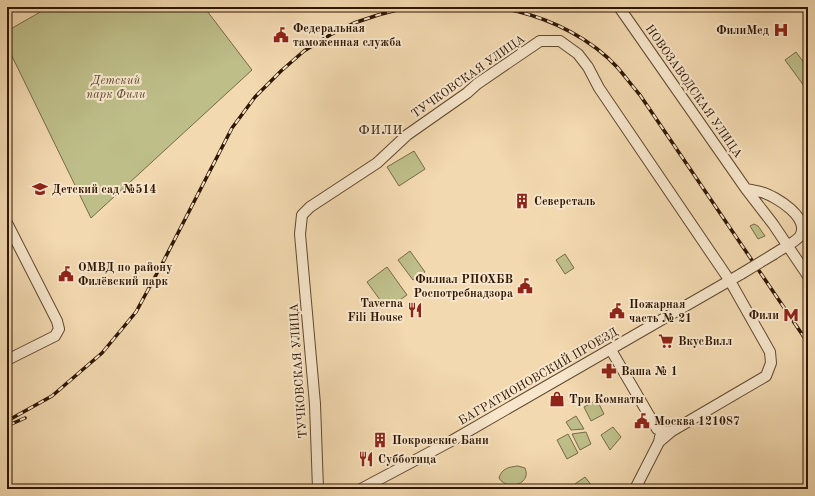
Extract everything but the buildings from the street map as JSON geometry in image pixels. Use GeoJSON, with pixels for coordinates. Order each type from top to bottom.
{"type":"FeatureCollection","features":[{"type":"Feature","properties":{"kind":"street","name":"НОВОЗАВОДСКАЯ УЛИЦА"},"geometry":{"type":"LineString","coordinates":[[619,7],[746,190],[773,224],[808,276]]}},
{"type":"Feature","properties":{"kind":"street","name":"ТУЧКОВСКАЯ УЛИЦА"},"geometry":{"type":"LineString","coordinates":[[318,489],[315,404],[300,234],[302,214],[310,206],[377,163],[407,135],[467,93],[477,84],[540,41],[560,41],[578,54],[588,67],[599,88],[730,281],[770,352],[771,364],[766,376],[672,431],[659,442]]}},
{"type":"Feature","properties":{"kind":"street"},"geometry":{"type":"LineString","coordinates":[[746,190],[763,192],[780,201],[794,212],[800,221],[802,232],[799,238],[787,245]]}},
{"type":"Feature","properties":{"kind":"street"},"geometry":{"type":"LineString","coordinates":[[7,223],[57,321],[59,329],[55,336],[7,360]]}},
{"type":"Feature","properties":{"kind":"street","name":"БАГРАТИОНОВСКИЙ ПРОЕЗД"},"geometry":{"type":"LineString","coordinates":[[361,489],[453,440],[611,350],[742,274],[787,245]]}},
{"type":"Feature","properties":{"kind":"street"},"geometry":{"type":"LineString","coordinates":[[611,350],[659,434],[659,442],[635,489]]}},
{"type":"Feature","properties":{"kind":"street"},"geometry":{"type":"LineString","coordinates":[[657,429],[666,432],[672,431]]}},
{"type":"Feature","properties":{"kind":"green space","name":"Детский парк Фили"},"geometry":{"type":"Polygon","coordinates":[[[49,7],[204,7],[252,70],[91,218],[7,46],[7,31],[49,7]]]}},
{"type":"Feature","properties":{"kind":"green space"},"geometry":{"type":"Polygon","coordinates":[[[796,52],[808,68],[807,90],[785,60],[796,52]]]}},
{"type":"Feature","properties":{"kind":"green space"},"geometry":{"type":"Polygon","coordinates":[[[414,151],[425,169],[399,186],[387,167],[414,151]]]}},
{"type":"Feature","properties":{"kind":"green space"},"geometry":{"type":"Polygon","coordinates":[[[754,224],[758,226],[765,236],[758,239],[750,226],[754,224]]]}},
{"type":"Feature","properties":{"kind":"green space"},"geometry":{"type":"Polygon","coordinates":[[[410,251],[425,272],[413,280],[398,260],[410,251]]]}},
{"type":"Feature","properties":{"kind":"green space"},"geometry":{"type":"Polygon","coordinates":[[[565,254],[574,268],[565,274],[556,260],[565,254]]]}},
{"type":"Feature","properties":{"kind":"green space"},"geometry":{"type":"Polygon","coordinates":[[[387,267],[407,295],[394,304],[390,299],[383,304],[367,282],[387,267]]]}},
{"type":"Feature","properties":{"kind":"green space"},"geometry":{"type":"Polygon","coordinates":[[[597,400],[604,414],[591,421],[584,407],[597,400]]]}},
{"type":"Feature","properties":{"kind":"green space"},"geometry":{"type":"Polygon","coordinates":[[[576,416],[584,429],[571,430],[566,422],[576,416]]]}},
{"type":"Feature","properties":{"kind":"green space"},"geometry":{"type":"Polygon","coordinates":[[[613,427],[621,437],[610,450],[601,435],[613,427]]]}},
{"type":"Feature","properties":{"kind":"green space"},"geometry":{"type":"Polygon","coordinates":[[[586,432],[591,444],[580,450],[572,434],[586,432]]]}},
{"type":"Feature","properties":{"kind":"green space"},"geometry":{"type":"Polygon","coordinates":[[[568,434],[578,453],[567,459],[557,440],[568,434]]]}},
{"type":"Feature","properties":{"kind":"green space"},"geometry":{"type":"Polygon","coordinates":[[[518,466],[525,468],[525,479],[522,482],[512,485],[502,482],[499,478],[504,470],[518,466]]]}},
{"type":"Feature","properties":{"kind":"green space"},"geometry":{"type":"Polygon","coordinates":[[[585,477],[592,486],[588,489],[579,489],[575,484],[585,477]]]}},
{"type":"Feature","properties":{"kind":"railway"},"geometry":{"type":"LineString","coordinates":[[7,421],[52,396],[102,353],[136,312],[232,128],[255,97],[304,51],[330,35],[354,23],[408,7]]}},
{"type":"Feature","properties":{"kind":"railway"},"geometry":{"type":"LineString","coordinates":[[489,7],[516,11],[557,25],[583,39],[607,57],[617,67],[640,95],[808,343]]}},
{"type":"Feature","properties":{"kind":"railway"},"geometry":{"type":"LineString","coordinates":[[9,425],[25,418]]}},
{"type":"Feature","properties":{"kind":"place","name":"ФилиМед"},"geometry":{"type":"Point","coordinates":[781,30]}},
{"type":"Feature","properties":{"kind":"place","name":"Федеральная таможенная служба"},"geometry":{"type":"Point","coordinates":[281,35]}},
{"type":"Feature","properties":{"kind":"place","name":"Детский сад №514"},"geometry":{"type":"Point","coordinates":[40,189]}},
{"type":"Feature","properties":{"kind":"place","name":"Северсталь"},"geometry":{"type":"Point","coordinates":[522,201]}},
{"type":"Feature","properties":{"kind":"place","name":"ОМВД по району Филёвский парк"},"geometry":{"type":"Point","coordinates":[66,274]}},
{"type":"Feature","properties":{"kind":"place","name":"Филиал РПОХБВ Роспотребнадзора"},"geometry":{"type":"Point","coordinates":[525,286]}},
{"type":"Feature","properties":{"kind":"place","name":"Taverna Fili House"},"geometry":{"type":"Point","coordinates":[415,310]}},
{"type":"Feature","properties":{"kind":"place","name":"Пожарная часть № 21"},"geometry":{"type":"Point","coordinates":[617,311]}},
{"type":"Feature","properties":{"kind":"place","name":"Фили"},"geometry":{"type":"Point","coordinates":[791,315]}},
{"type":"Feature","properties":{"kind":"place","name":"ВкусВилл"},"geometry":{"type":"Point","coordinates":[666,341]}},
{"type":"Feature","properties":{"kind":"place","name":"Ваша № 1"},"geometry":{"type":"Point","coordinates":[609,371]}},
{"type":"Feature","properties":{"kind":"place","name":"Три Комнаты"},"geometry":{"type":"Point","coordinates":[557,399]}},
{"type":"Feature","properties":{"kind":"place","name":"Москва 121087"},"geometry":{"type":"Point","coordinates":[642,421]}},
{"type":"Feature","properties":{"kind":"place","name":"Покровские Бани"},"geometry":{"type":"Point","coordinates":[380,440]}},
{"type":"Feature","properties":{"kind":"place","name":"Субботица"},"geometry":{"type":"Point","coordinates":[366,459]}},
{"type":"Feature","properties":{"kind":"district","name":"ФИЛИ"},"geometry":{"type":"Point","coordinates":[381,129]}}]}
